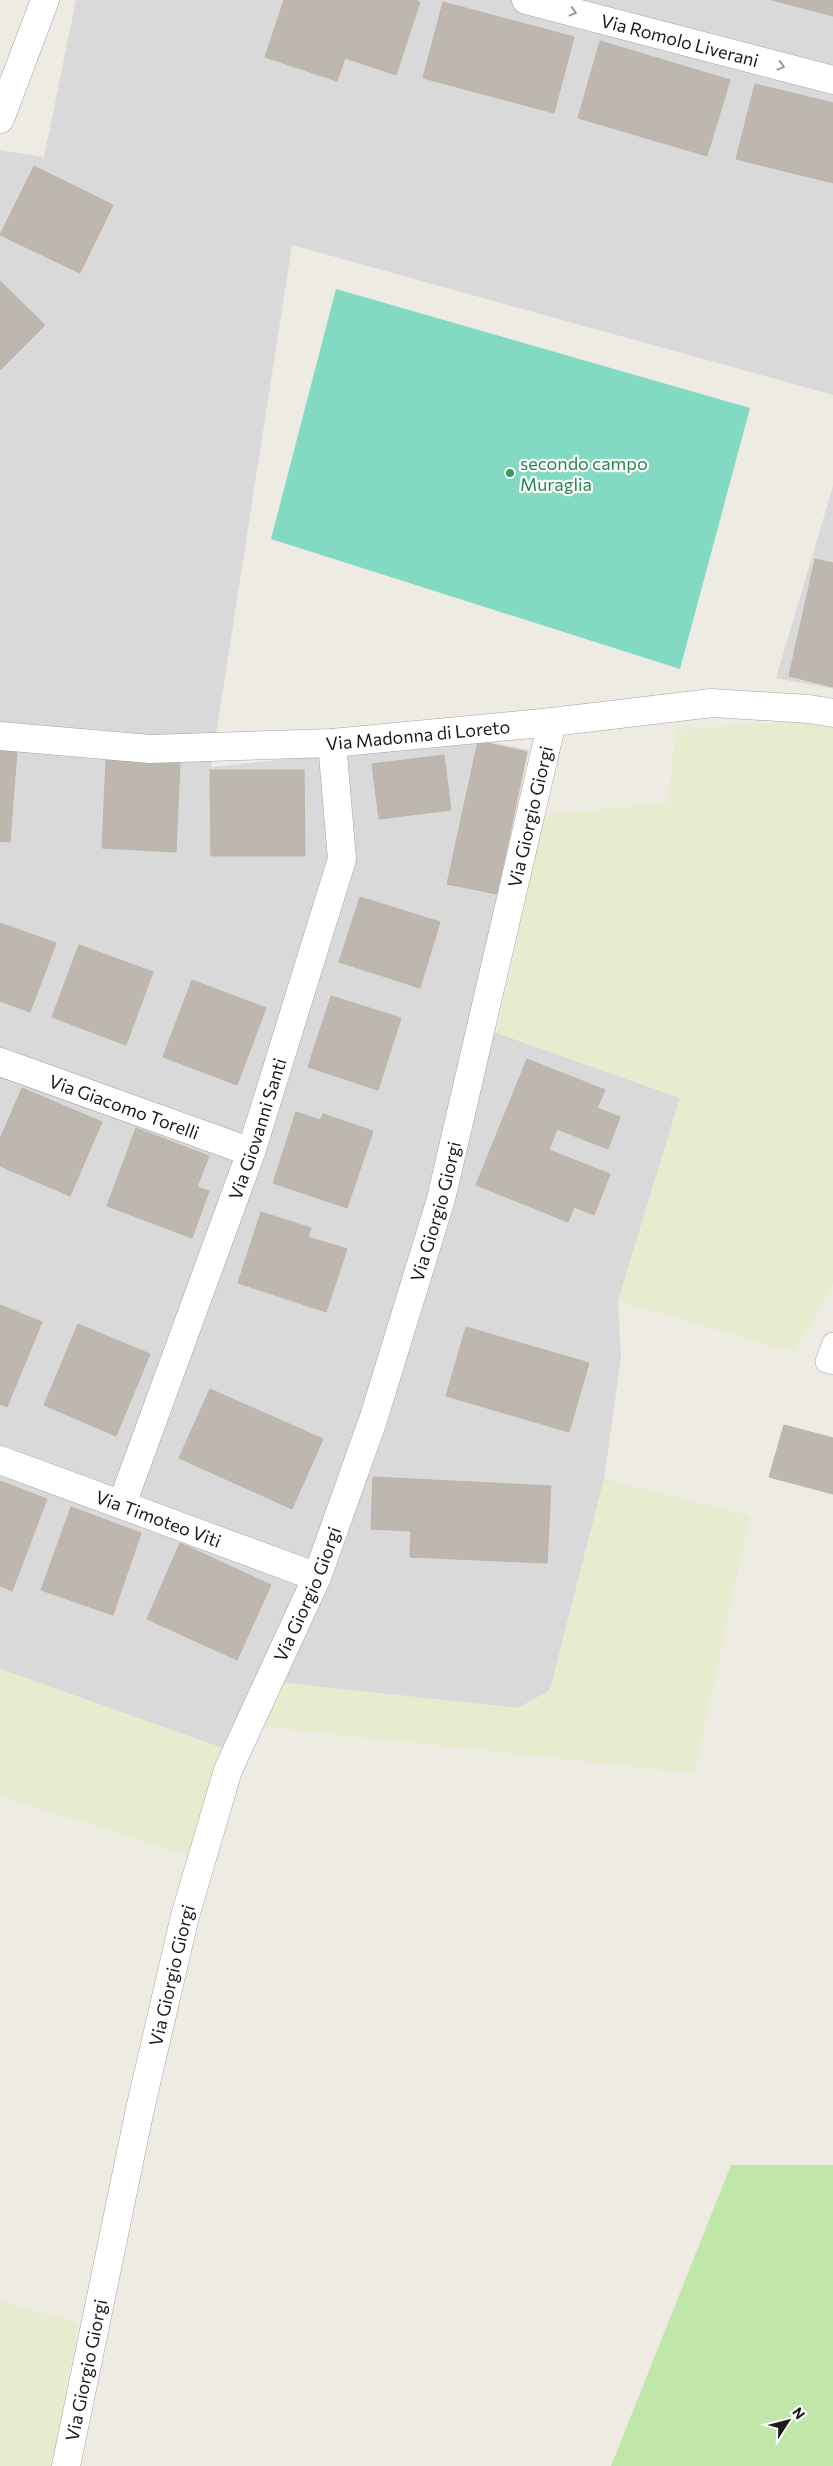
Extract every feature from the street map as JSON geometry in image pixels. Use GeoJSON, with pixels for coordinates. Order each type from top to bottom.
{"type":"FeatureCollection","features":[{"type":"Feature","properties":{"kind":"street"},"geometry":{"type":"LineString","coordinates":[[0,120],[45,0]]}},
{"type":"Feature","properties":{"kind":"street","name":"Via Romolo Liverani"},"geometry":{"type":"LineString","coordinates":[[526,0],[833,80]]}},
{"type":"Feature","properties":{"kind":"street","name":"Via Madonna di Loreto"},"geometry":{"type":"LineString","coordinates":[[0,736],[150,749],[332,743],[552,722],[712,703],[809,709],[833,713]]}},
{"type":"Feature","properties":{"kind":"street","name":"Via Giorgio Giorgi"},"geometry":{"type":"LineString","coordinates":[[66,2466],[140,2109],[185,1916],[228,1770],[317,1576],[373,1420],[441,1199],[552,722]]}},
{"type":"Feature","properties":{"kind":"street","name":"Via Giovanni Santi"},"geometry":{"type":"LineString","coordinates":[[122,1504],[251,1152],[342,859],[332,743]]}},
{"type":"Feature","properties":{"kind":"street","name":"Via Giacomo Torelli"},"geometry":{"type":"LineString","coordinates":[[0,1062],[251,1152]]}},
{"type":"Feature","properties":{"kind":"street","name":"Via Timoteo Viti"},"geometry":{"type":"LineString","coordinates":[[0,1460],[317,1576]]}},
{"type":"Feature","properties":{"kind":"lane"},"geometry":{"type":"LineString","coordinates":[[833,1343],[826,1362],[833,1364]]}},
{"type":"Feature","properties":{"kind":"shaded area"},"geometry":{"type":"Polygon","coordinates":[[[76,0],[833,0],[833,395],[292,245],[211,767],[477,739],[529,750],[470,1032],[497,1033],[680,1098],[618,1301],[621,1358],[604,1479],[550,1690],[518,1708],[257,1680],[228,1750],[0,1669],[0,150],[44,157],[76,0]]]}},
{"type":"Feature","properties":{"kind":"shaded area"},"geometry":{"type":"Polygon","coordinates":[[[833,486],[833,689],[776,678],[833,486]]]}},
{"type":"Feature","properties":{"kind":"green space","name":"secondo campo Muraglia"},"geometry":{"type":"Polygon","coordinates":[[[336,289],[750,408],[680,669],[271,539],[336,289]]]}},
{"type":"Feature","properties":{"kind":"green space"},"geometry":{"type":"Polygon","coordinates":[[[787,722],[833,726],[833,1285],[794,1352],[618,1301],[680,1098],[497,1033],[544,815],[668,803],[676,730],[787,722]]]}},
{"type":"Feature","properties":{"kind":"green space"},"geometry":{"type":"Polygon","coordinates":[[[604,1479],[750,1516],[694,1773],[259,1726],[277,1682],[518,1708],[550,1690],[604,1479]]]}},
{"type":"Feature","properties":{"kind":"green space"},"geometry":{"type":"Polygon","coordinates":[[[0,1669],[228,1750],[191,1856],[0,1796],[0,1669]]]}},
{"type":"Feature","properties":{"kind":"green space"},"geometry":{"type":"Polygon","coordinates":[[[731,2165],[833,2165],[833,2466],[611,2466],[731,2165]]]}},
{"type":"Feature","properties":{"kind":"green space"},"geometry":{"type":"Polygon","coordinates":[[[0,2301],[78,2323],[52,2466],[0,2466],[0,2301]]]}},
{"type":"Feature","properties":{"kind":"building"},"geometry":{"type":"Polygon","coordinates":[[[284,0],[415,0],[420,2],[396,75],[345,58],[337,81],[265,57],[284,0]]]}},
{"type":"Feature","properties":{"kind":"building"},"geometry":{"type":"Polygon","coordinates":[[[772,0],[833,0],[833,16],[772,0]]]}},
{"type":"Feature","properties":{"kind":"building"},"geometry":{"type":"Polygon","coordinates":[[[443,2],[574,37],[554,113],[423,78],[443,2]]]}},
{"type":"Feature","properties":{"kind":"building"},"geometry":{"type":"Polygon","coordinates":[[[600,41],[730,80],[707,156],[578,118],[600,41]]]}},
{"type":"Feature","properties":{"kind":"building"},"geometry":{"type":"Polygon","coordinates":[[[755,84],[833,103],[833,183],[736,159],[755,84]]]}},
{"type":"Feature","properties":{"kind":"building"},"geometry":{"type":"Polygon","coordinates":[[[34,166],[113,205],[80,273],[0,235],[34,166]]]}},
{"type":"Feature","properties":{"kind":"building"},"geometry":{"type":"Polygon","coordinates":[[[0,281],[45,325],[0,370],[0,281]]]}},
{"type":"Feature","properties":{"kind":"building"},"geometry":{"type":"Polygon","coordinates":[[[815,559],[833,563],[833,687],[789,676],[815,559]]]}},
{"type":"Feature","properties":{"kind":"building"},"geometry":{"type":"Polygon","coordinates":[[[478,741],[527,752],[497,894],[447,884],[478,741]]]}},
{"type":"Feature","properties":{"kind":"building"},"geometry":{"type":"Polygon","coordinates":[[[0,748],[17,750],[10,842],[0,841],[0,748]]]}},
{"type":"Feature","properties":{"kind":"building"},"geometry":{"type":"Polygon","coordinates":[[[444,755],[451,810],[379,819],[372,764],[444,755]]]}},
{"type":"Feature","properties":{"kind":"building"},"geometry":{"type":"Polygon","coordinates":[[[106,760],[180,763],[176,852],[102,848],[106,760]]]}},
{"type":"Feature","properties":{"kind":"building"},"geometry":{"type":"Polygon","coordinates":[[[210,770],[304,770],[305,856],[211,856],[210,770]]]}},
{"type":"Feature","properties":{"kind":"building"},"geometry":{"type":"Polygon","coordinates":[[[360,897],[440,922],[420,988],[339,962],[360,897]]]}},
{"type":"Feature","properties":{"kind":"building"},"geometry":{"type":"Polygon","coordinates":[[[0,923],[56,943],[30,1012],[0,1001],[0,923]]]}},
{"type":"Feature","properties":{"kind":"building"},"geometry":{"type":"Polygon","coordinates":[[[79,945],[153,972],[126,1045],[52,1017],[79,945]]]}},
{"type":"Feature","properties":{"kind":"building"},"geometry":{"type":"Polygon","coordinates":[[[192,980],[266,1008],[237,1085],[163,1057],[192,980]]]}},
{"type":"Feature","properties":{"kind":"building"},"geometry":{"type":"Polygon","coordinates":[[[331,996],[401,1018],[378,1090],[308,1067],[331,996]]]}},
{"type":"Feature","properties":{"kind":"building"},"geometry":{"type":"Polygon","coordinates":[[[527,1059],[605,1090],[597,1108],[620,1117],[608,1149],[557,1129],[549,1150],[610,1174],[594,1215],[574,1207],[568,1222],[476,1185],[527,1059]]]}},
{"type":"Feature","properties":{"kind":"building"},"geometry":{"type":"Polygon","coordinates":[[[22,1088],[102,1122],[70,1196],[0,1166],[0,1139],[22,1088]]]}},
{"type":"Feature","properties":{"kind":"building"},"geometry":{"type":"Polygon","coordinates":[[[296,1112],[320,1120],[323,1114],[373,1131],[347,1208],[273,1183],[296,1112]]]}},
{"type":"Feature","properties":{"kind":"building"},"geometry":{"type":"Polygon","coordinates":[[[136,1128],[209,1156],[197,1187],[209,1191],[192,1238],[107,1206],[136,1128]]]}},
{"type":"Feature","properties":{"kind":"building"},"geometry":{"type":"Polygon","coordinates":[[[261,1212],[311,1228],[308,1237],[347,1249],[326,1312],[238,1283],[261,1212]]]}},
{"type":"Feature","properties":{"kind":"building"},"geometry":{"type":"Polygon","coordinates":[[[0,1305],[42,1322],[7,1407],[0,1404],[0,1305]]]}},
{"type":"Feature","properties":{"kind":"building"},"geometry":{"type":"Polygon","coordinates":[[[78,1324],[150,1354],[116,1436],[44,1405],[78,1324]]]}},
{"type":"Feature","properties":{"kind":"building"},"geometry":{"type":"Polygon","coordinates":[[[466,1327],[589,1363],[569,1432],[446,1396],[466,1327]]]}},
{"type":"Feature","properties":{"kind":"building"},"geometry":{"type":"Polygon","coordinates":[[[210,1389],[323,1439],[292,1509],[179,1458],[210,1389]]]}},
{"type":"Feature","properties":{"kind":"building"},"geometry":{"type":"Polygon","coordinates":[[[784,1425],[833,1438],[833,1494],[769,1477],[784,1425]]]}},
{"type":"Feature","properties":{"kind":"building"},"geometry":{"type":"Polygon","coordinates":[[[373,1477],[551,1486],[547,1563],[410,1557],[411,1531],[371,1529],[373,1477]]]}},
{"type":"Feature","properties":{"kind":"building"},"geometry":{"type":"Polygon","coordinates":[[[0,1481],[47,1499],[12,1591],[0,1586],[0,1481]]]}},
{"type":"Feature","properties":{"kind":"building"},"geometry":{"type":"Polygon","coordinates":[[[71,1507],[141,1533],[113,1615],[41,1590],[71,1507]]]}},
{"type":"Feature","properties":{"kind":"building"},"geometry":{"type":"Polygon","coordinates":[[[180,1543],[271,1585],[237,1660],[147,1619],[180,1543]]]}},
{"type":"Feature","properties":{"kind":"place","name":"secondo campo Muraglia"},"geometry":{"type":"Point","coordinates":[510,473]}}]}
